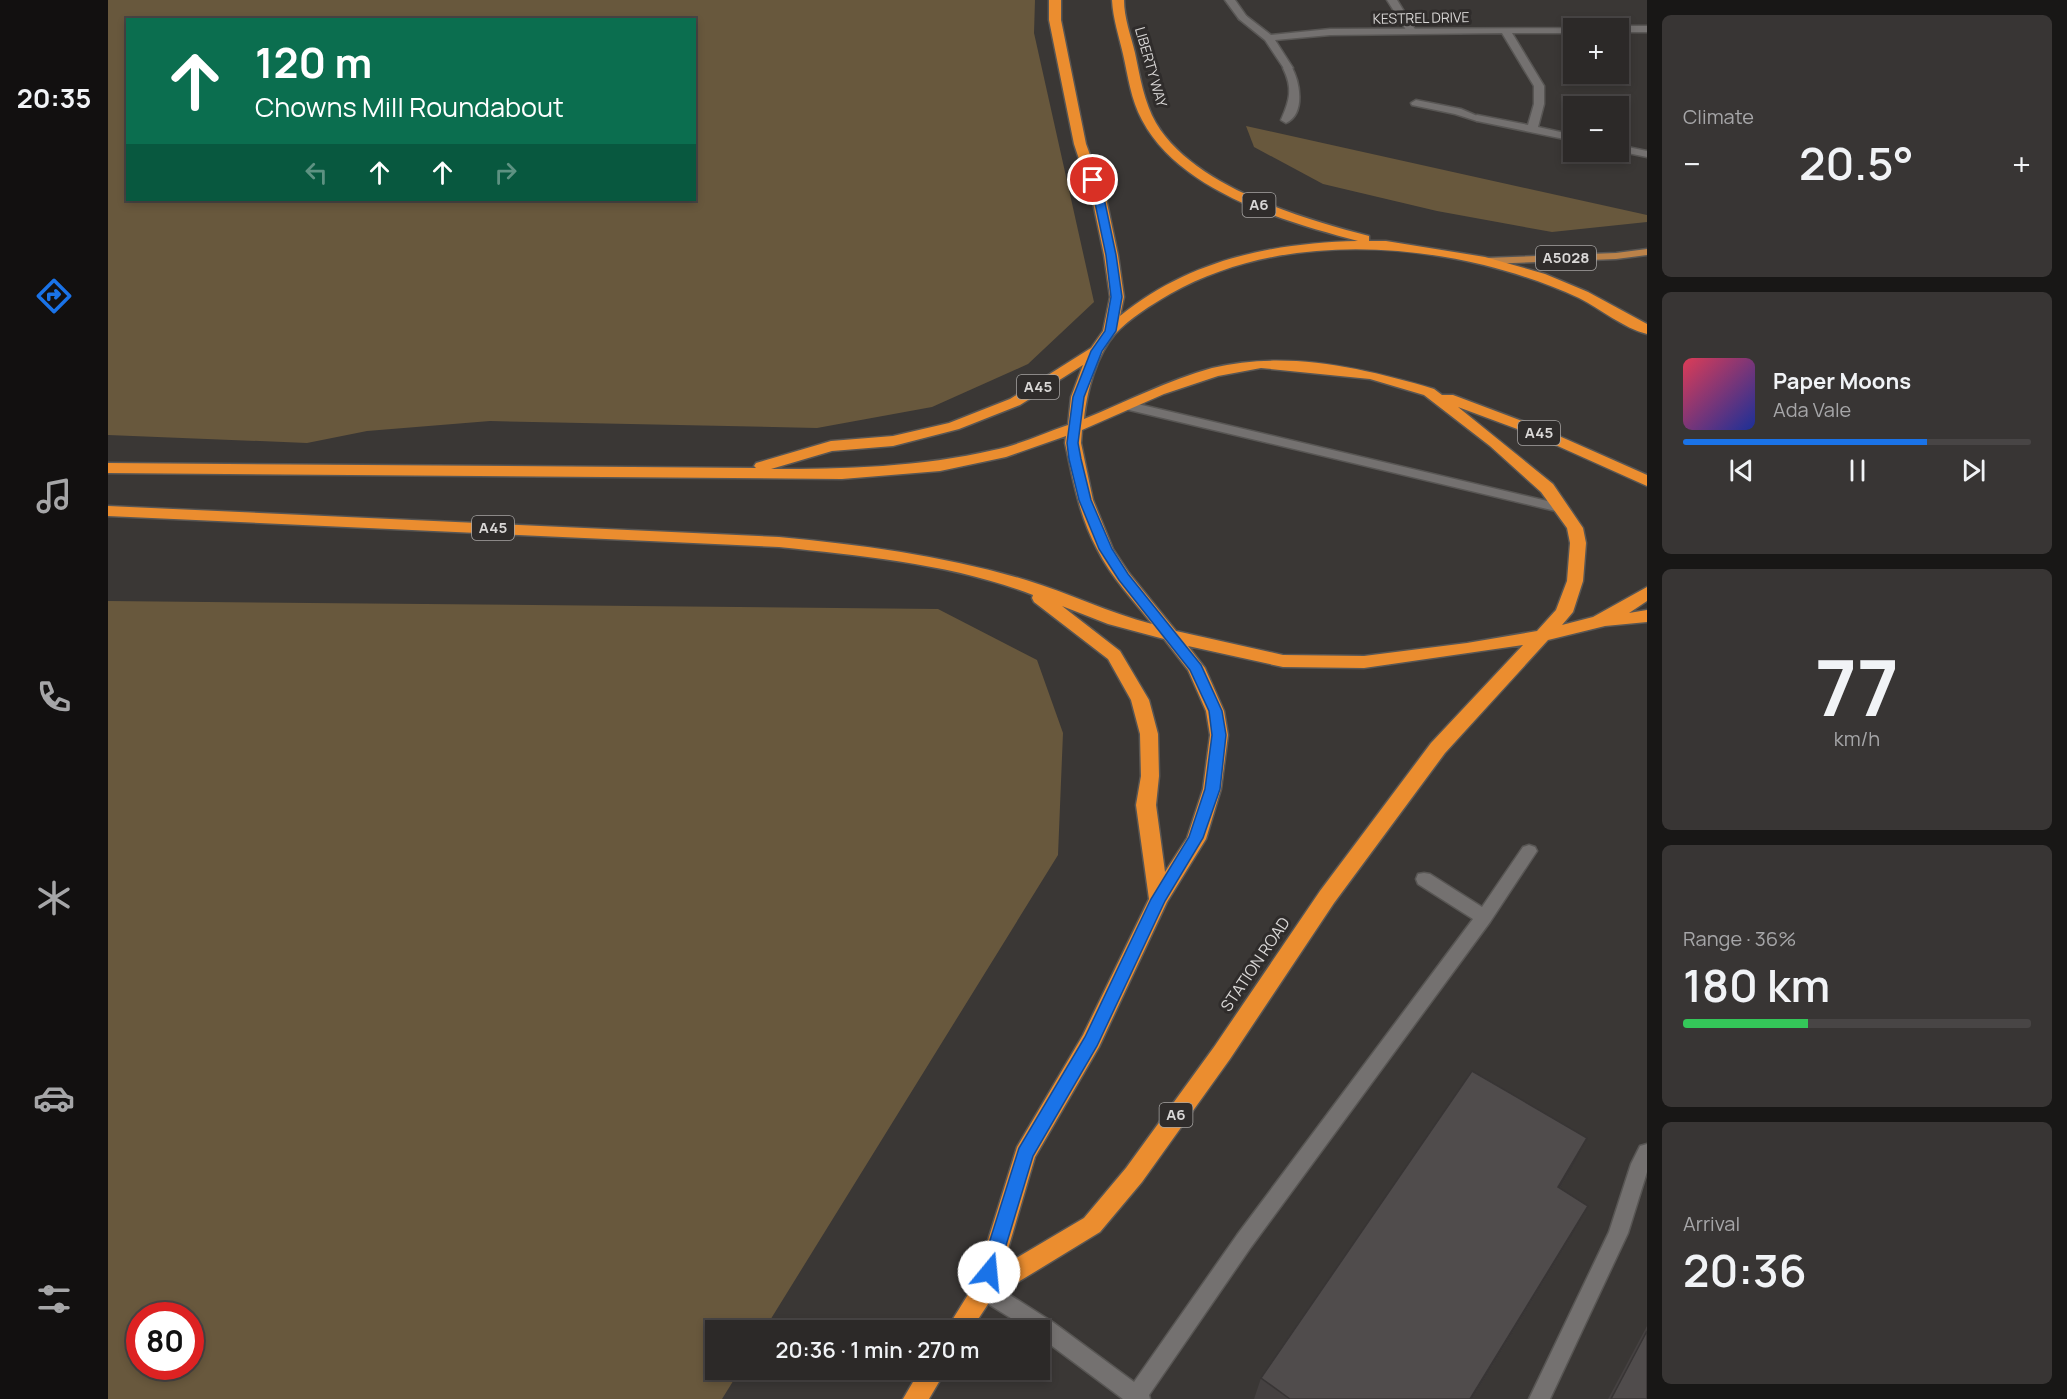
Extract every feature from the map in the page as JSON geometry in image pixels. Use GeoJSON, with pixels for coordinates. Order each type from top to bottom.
{"type":"FeatureCollection","features":[{"type":"Feature","properties":{"kind":"highway"},"geometry":{"type":"LineString","coordinates":[[1055,0],[1055,20],[1080,144],[1099,198],[1111,255],[1117,297],[1110,331]]}},
{"type":"Feature","properties":{"kind":"highway","name":"LIBERTY WAY"},"geometry":{"type":"LineString","coordinates":[[1118,0],[1137,91],[1152,127],[1185,160],[1238,195],[1269,209],[1316,226],[1386,245]]}},
{"type":"Feature","properties":{"kind":"highway"},"geometry":{"type":"LineString","coordinates":[[1096,351],[1110,331],[1147,301],[1188,278],[1230,262],[1288,249],[1386,245],[1485,261],[1540,277],[1584,295],[1647,330]]}},
{"type":"Feature","properties":{"kind":"highway","name":"STATION ROAD"},"geometry":{"type":"LineString","coordinates":[[964,1320],[984,1290],[1025,1154],[1091,1041],[1159,899],[1196,838],[1212,789],[1219,735],[1215,711],[1196,668],[1124,577],[1106,549],[1085,500],[1072,443],[1079,397],[1096,351]]}},
{"type":"Feature","properties":{"kind":"highway","name":"A45"},"geometry":{"type":"LineString","coordinates":[[744,471],[831,446],[893,441],[954,426],[1015,402],[1096,351]]}},
{"type":"Feature","properties":{"kind":"highway"},"geometry":{"type":"LineString","coordinates":[[1074,428],[1159,391],[1215,372],[1261,364],[1372,375],[1429,392]]}},
{"type":"Feature","properties":{"kind":"highway","name":"STATION ROAD"},"geometry":{"type":"LineString","coordinates":[[984,1290],[1092,1225],[1134,1175],[1222,1053],[1328,897],[1438,748],[1564,612],[1575,581],[1578,543],[1575,528],[1546,488],[1495,442],[1429,392]]}},
{"type":"Feature","properties":{"kind":"highway","name":"A45"},"geometry":{"type":"LineString","coordinates":[[1429,392],[1536,431],[1647,480]]}},
{"type":"Feature","properties":{"kind":"highway","name":"A45"},"geometry":{"type":"LineString","coordinates":[[108,468],[744,471],[842,474],[940,466],[999,454],[1074,428]]}},
{"type":"Feature","properties":{"kind":"highway","name":"A45"},"geometry":{"type":"LineString","coordinates":[[108,511],[779,542],[877,552],[961,569],[1023,585],[1114,620],[1169,634]]}},
{"type":"Feature","properties":{"kind":"highway"},"geometry":{"type":"LineString","coordinates":[[1023,585],[1114,655],[1140,700],[1149,734],[1150,776],[1146,805],[1159,899]]}},
{"type":"Feature","properties":{"kind":"highway"},"geometry":{"type":"LineString","coordinates":[[1598,622],[1647,593]]}},
{"type":"Feature","properties":{"kind":"highway"},"geometry":{"type":"LineString","coordinates":[[1169,634],[1213,647],[1283,661],[1352,662],[1437,653],[1540,636],[1598,622],[1647,616]]}},
{"type":"Feature","properties":{"kind":"highway"},"geometry":{"type":"LineString","coordinates":[[915,1399],[927,1380]]}},
{"type":"Feature","properties":{"kind":"main road","name":"A5028"},"geometry":{"type":"LineString","coordinates":[[1485,261],[1616,256],[1647,252]]}},
{"type":"Feature","properties":{"kind":"street"},"geometry":{"type":"LineString","coordinates":[[1230,0],[1242,17],[1269,38],[1297,85],[1295,102],[1286,120]]}},
{"type":"Feature","properties":{"kind":"street"},"geometry":{"type":"LineString","coordinates":[[1392,0],[1411,31]]}},
{"type":"Feature","properties":{"kind":"street"},"geometry":{"type":"LineString","coordinates":[[1629,29],[1647,29]]}},
{"type":"Feature","properties":{"kind":"street"},"geometry":{"type":"LineString","coordinates":[[1505,30],[1539,86],[1539,104],[1532,130]]}},
{"type":"Feature","properties":{"kind":"street","name":"KESTREL DRIVE"},"geometry":{"type":"LineString","coordinates":[[1269,38],[1330,32],[1563,30]]}},
{"type":"Feature","properties":{"kind":"street"},"geometry":{"type":"LineString","coordinates":[[1416,104],[1457,111],[1477,118],[1563,136]]}},
{"type":"Feature","properties":{"kind":"street"},"geometry":{"type":"LineString","coordinates":[[1629,150],[1647,153]]}},
{"type":"Feature","properties":{"kind":"street"},"geometry":{"type":"LineString","coordinates":[[1129,406],[1560,508]]}},
{"type":"Feature","properties":{"kind":"street"},"geometry":{"type":"LineString","coordinates":[[984,1290],[1047,1330],[1138,1398],[1244,1241],[1484,917],[1528,851]]}},
{"type":"Feature","properties":{"kind":"street"},"geometry":{"type":"LineString","coordinates":[[1424,879],[1484,917]]}},
{"type":"Feature","properties":{"kind":"street"},"geometry":{"type":"LineString","coordinates":[[1539,1399],[1618,1233],[1640,1164],[1647,1152]]}},
{"type":"Feature","properties":{"kind":"shaded area"},"geometry":{"type":"Polygon","coordinates":[[[108,0],[1035,0],[1034,33],[1094,302],[1028,364],[932,407],[817,428],[490,421],[367,431],[307,443],[108,435],[108,0]]]}},
{"type":"Feature","properties":{"kind":"shaded area"},"geometry":{"type":"Polygon","coordinates":[[[1246,126],[1647,215],[1647,222],[1552,232],[1437,211],[1323,184],[1254,147],[1246,126]]]}},
{"type":"Feature","properties":{"kind":"shaded area"},"geometry":{"type":"Polygon","coordinates":[[[108,601],[938,609],[1037,660],[1063,733],[1058,855],[770,1320],[705,1320],[705,1380],[734,1380],[722,1399],[108,1399],[108,601]]]}},
{"type":"Feature","properties":{"kind":"building"},"geometry":{"type":"Polygon","coordinates":[[[1472,1071],[1587,1138],[1558,1187],[1588,1206],[1470,1399],[1290,1399],[1261,1378],[1472,1071]]]}},
{"type":"Feature","properties":{"kind":"building"},"geometry":{"type":"Polygon","coordinates":[[[1647,1331],[1647,1399],[1611,1399],[1647,1331]]]}},
{"type":"Feature","properties":{"kind":"route"},"geometry":{"type":"LineString","coordinates":[[989,1272],[1025,1154],[1091,1041],[1159,899],[1196,838],[1212,789],[1219,735],[1215,711],[1196,668],[1124,577],[1106,549],[1085,500],[1075,459],[1072,443],[1079,397],[1096,351],[1110,331],[1117,297],[1111,255],[1093,180]]}}]}
